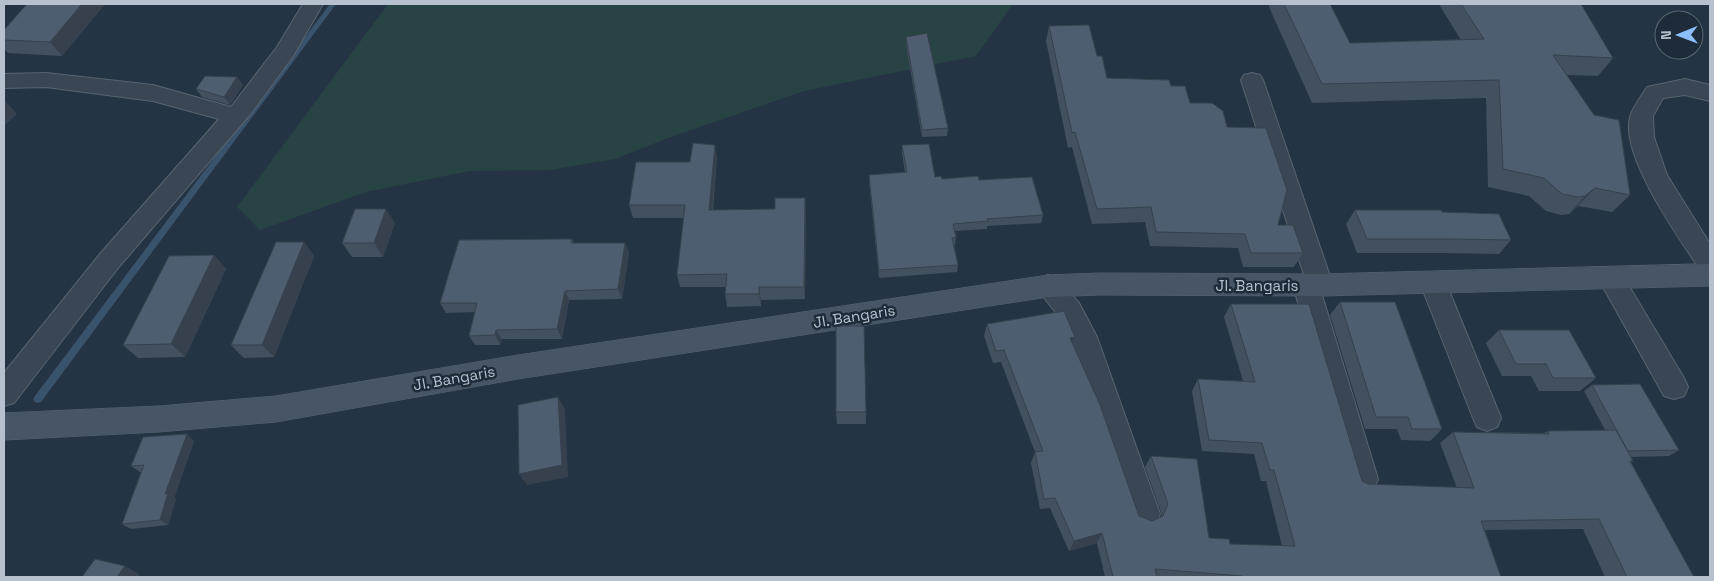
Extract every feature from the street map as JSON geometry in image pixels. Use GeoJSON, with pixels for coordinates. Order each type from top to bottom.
{"type":"FeatureCollection","features":[{"type":"Feature","properties":{"kind":"street"},"geometry":{"type":"LineString","coordinates":[[4,394],[109,261],[236,116],[285,51],[313,4]]}},
{"type":"Feature","properties":{"kind":"street"},"geometry":{"type":"LineString","coordinates":[[4,81],[46,80],[153,93],[236,116]]}},
{"type":"Feature","properties":{"kind":"street"},"geometry":{"type":"LineString","coordinates":[[1252,80],[1313,285],[1363,479]]}},
{"type":"Feature","properties":{"kind":"street"},"geometry":{"type":"LineString","coordinates":[[1710,93],[1685,87],[1655,92],[1641,117],[1642,144],[1661,185],[1678,217],[1710,264]]}},
{"type":"Feature","properties":{"kind":"street","name":"Jl. Bangaris"},"geometry":{"type":"LineString","coordinates":[[4,427],[198,416],[276,409],[518,367],[1048,286],[1100,284],[1313,285],[1434,283],[1710,275]]}},
{"type":"Feature","properties":{"kind":"street"},"geometry":{"type":"LineString","coordinates":[[1611,278],[1674,387]]}},
{"type":"Feature","properties":{"kind":"street"},"geometry":{"type":"LineString","coordinates":[[1434,283],[1487,418]]}},
{"type":"Feature","properties":{"kind":"street"},"geometry":{"type":"LineString","coordinates":[[1048,286],[1070,311],[1083,337],[1145,514]]}},
{"type":"Feature","properties":{"kind":"green space"},"geometry":{"type":"Polygon","coordinates":[[[388,4],[1013,4],[976,56],[804,91],[671,137],[615,159],[550,170],[470,171],[366,192],[260,230],[237,207],[388,4]]]}},
{"type":"Feature","properties":{"kind":"building"},"geometry":{"type":"Polygon","coordinates":[[[27,4],[82,4],[50,42],[4,40],[4,30],[27,4]]]}},
{"type":"Feature","properties":{"kind":"building"},"geometry":{"type":"Polygon","coordinates":[[[1284,4],[1330,4],[1350,43],[1484,39],[1461,4],[1581,4],[1613,58],[1553,55],[1594,115],[1619,120],[1630,195],[1595,188],[1585,196],[1578,197],[1562,194],[1544,178],[1503,169],[1499,80],[1322,84],[1284,4]]]}},
{"type":"Feature","properties":{"kind":"building"},"geometry":{"type":"Polygon","coordinates":[[[1089,25],[1097,56],[1102,56],[1107,78],[1169,80],[1171,86],[1185,86],[1190,103],[1212,103],[1223,111],[1227,127],[1266,128],[1287,190],[1278,225],[1293,225],[1303,253],[1251,253],[1245,234],[1156,232],[1151,207],[1097,209],[1075,132],[1072,133],[1049,26],[1089,25]]]}},
{"type":"Feature","properties":{"kind":"building"},"geometry":{"type":"Polygon","coordinates":[[[927,33],[948,128],[922,130],[906,37],[927,33]]]}},
{"type":"Feature","properties":{"kind":"building"},"geometry":{"type":"Polygon","coordinates":[[[205,76],[237,77],[224,97],[196,89],[205,76]]]}},
{"type":"Feature","properties":{"kind":"building"},"geometry":{"type":"Polygon","coordinates":[[[693,143],[715,145],[709,210],[775,209],[775,198],[805,198],[804,287],[759,287],[759,294],[725,294],[727,274],[677,275],[685,205],[629,205],[636,162],[690,162],[693,143]]]}},
{"type":"Feature","properties":{"kind":"building"},"geometry":{"type":"Polygon","coordinates":[[[929,144],[935,177],[941,176],[942,179],[978,176],[979,180],[1032,177],[1043,215],[987,219],[988,221],[953,224],[956,237],[952,238],[958,265],[879,270],[869,175],[907,172],[902,145],[929,144]]]}},
{"type":"Feature","properties":{"kind":"building"},"geometry":{"type":"Polygon","coordinates":[[[355,209],[386,209],[374,243],[342,243],[355,209]]]}},
{"type":"Feature","properties":{"kind":"building"},"geometry":{"type":"Polygon","coordinates":[[[1355,210],[1441,210],[1442,212],[1499,214],[1511,240],[1367,239],[1355,210]]]}},
{"type":"Feature","properties":{"kind":"building"},"geometry":{"type":"Polygon","coordinates":[[[572,239],[571,243],[625,243],[618,289],[565,291],[557,329],[496,330],[495,335],[469,336],[477,303],[440,303],[459,240],[572,239]]]}},
{"type":"Feature","properties":{"kind":"building"},"geometry":{"type":"Polygon","coordinates":[[[276,242],[304,242],[262,345],[231,345],[276,242]]]}},
{"type":"Feature","properties":{"kind":"building"},"geometry":{"type":"Polygon","coordinates":[[[214,255],[171,344],[123,345],[169,256],[214,255]]]}},
{"type":"Feature","properties":{"kind":"building"},"geometry":{"type":"Polygon","coordinates":[[[1340,302],[1395,302],[1442,429],[1412,429],[1408,417],[1376,417],[1340,302]]]}},
{"type":"Feature","properties":{"kind":"building"},"geometry":{"type":"Polygon","coordinates":[[[1231,304],[1309,304],[1362,481],[1368,484],[1474,488],[1453,432],[1549,434],[1548,431],[1616,430],[1633,461],[1630,461],[1694,577],[1627,577],[1599,519],[1481,521],[1501,577],[1242,577],[1155,569],[1157,577],[1113,577],[1102,533],[1074,541],[1055,498],[1044,499],[1035,452],[1043,451],[1004,350],[996,351],[987,324],[1064,311],[1075,337],[1070,338],[1100,405],[1139,516],[1152,521],[1163,516],[1168,504],[1151,456],[1197,459],[1209,538],[1229,539],[1230,544],[1295,546],[1274,470],[1270,470],[1262,443],[1209,440],[1198,379],[1255,382],[1231,304]]]}},
{"type":"Feature","properties":{"kind":"building"},"geometry":{"type":"Polygon","coordinates":[[[836,326],[864,326],[866,412],[836,412],[836,326]]]}},
{"type":"Feature","properties":{"kind":"building"},"geometry":{"type":"Polygon","coordinates":[[[1499,330],[1569,330],[1596,378],[1553,378],[1546,364],[1516,364],[1499,330]]]}},
{"type":"Feature","properties":{"kind":"building"},"geometry":{"type":"Polygon","coordinates":[[[1640,384],[1679,450],[1628,451],[1592,385],[1640,384]]]}},
{"type":"Feature","properties":{"kind":"building"},"geometry":{"type":"Polygon","coordinates":[[[558,397],[562,465],[519,474],[518,405],[558,397]]]}},
{"type":"Feature","properties":{"kind":"building"},"geometry":{"type":"Polygon","coordinates":[[[187,434],[165,494],[168,493],[160,520],[122,524],[144,465],[131,466],[143,437],[187,434]]]}},
{"type":"Feature","properties":{"kind":"building"},"geometry":{"type":"Polygon","coordinates":[[[95,559],[125,566],[117,577],[82,577],[95,559]]]}},
{"type":"Feature","properties":{"kind":"waterway"},"geometry":{"type":"LineString","coordinates":[[38,399],[333,4]]}}]}
